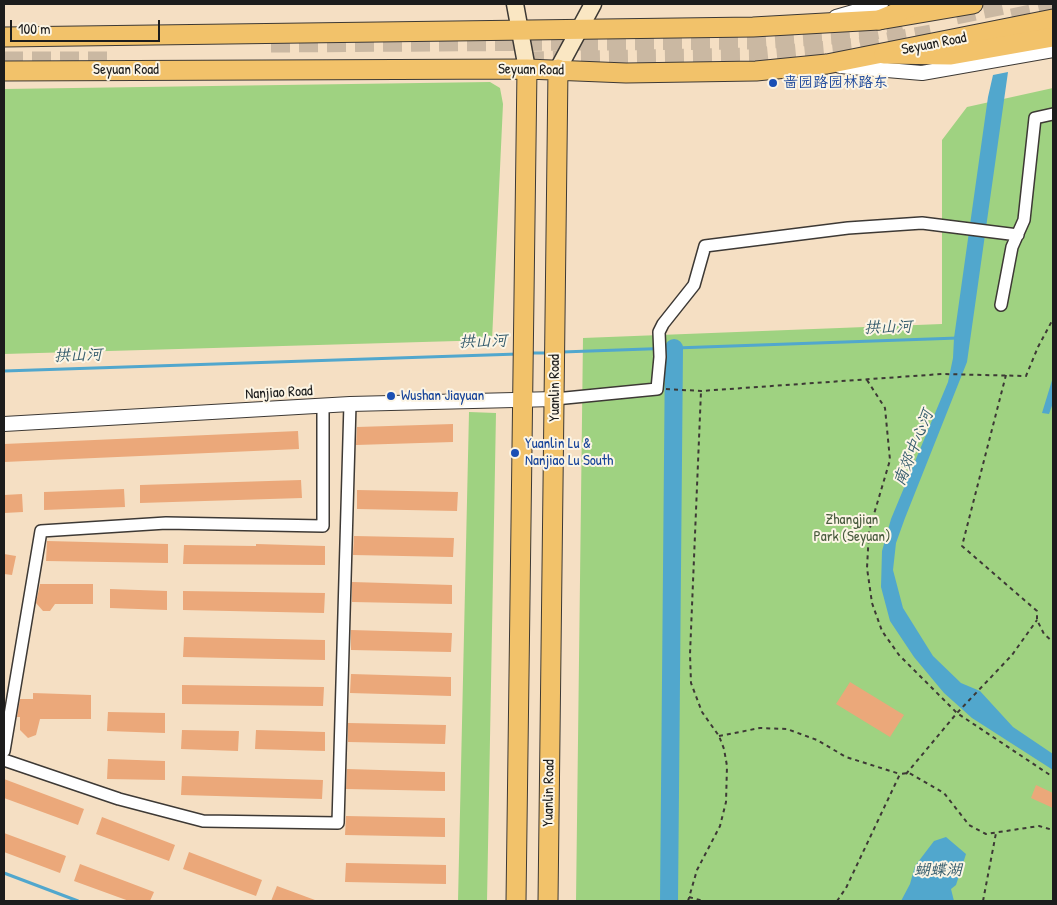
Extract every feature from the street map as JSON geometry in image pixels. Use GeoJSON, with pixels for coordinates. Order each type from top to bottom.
{"type":"FeatureCollection","features":[{"type":"Feature","properties":{"kind":"main road","name":"Yuanlin Road"},"geometry":{"type":"LineString","coordinates":[[515,4],[522,31],[527,69],[516,901]]}},
{"type":"Feature","properties":{"kind":"main road","name":"Yuanlin Road"},"geometry":{"type":"LineString","coordinates":[[548,901],[558,69],[593,4]]}},
{"type":"Feature","properties":{"kind":"main road"},"geometry":{"type":"LineString","coordinates":[[4,38],[577,31],[812,24],[918,4]]}},
{"type":"Feature","properties":{"kind":"main road"},"geometry":{"type":"LineString","coordinates":[[880,12],[974,4]]}},
{"type":"Feature","properties":{"kind":"main road","name":"Seyuan Road"},"geometry":{"type":"LineString","coordinates":[[4,71],[558,69],[626,73],[738,71],[827,64],[1053,19]]}},
{"type":"Feature","properties":{"kind":"main road"},"geometry":{"type":"LineString","coordinates":[[884,54],[951,55],[1053,37]]}},
{"type":"Feature","properties":{"kind":"street"},"geometry":{"type":"LineString","coordinates":[[4,30],[43,38]]}},
{"type":"Feature","properties":{"kind":"street"},"geometry":{"type":"LineString","coordinates":[[827,64],[922,73],[1053,50]]}},
{"type":"Feature","properties":{"kind":"street"},"geometry":{"type":"LineString","coordinates":[[1000,305],[1012,247],[1024,220],[1035,118],[1053,114]]}},
{"type":"Feature","properties":{"kind":"street"},"geometry":{"type":"LineString","coordinates":[[555,399],[657,389],[660,332],[663,324],[694,285],[705,246],[848,228],[922,223],[1018,235]]}},
{"type":"Feature","properties":{"kind":"street","name":"Nanjiao Road"},"geometry":{"type":"LineString","coordinates":[[4,424],[350,404],[555,399]]}},
{"type":"Feature","properties":{"kind":"street"},"geometry":{"type":"LineString","coordinates":[[4,760],[119,799],[203,821],[338,823],[350,404]]}},
{"type":"Feature","properties":{"kind":"street"},"geometry":{"type":"LineString","coordinates":[[4,751],[41,531],[166,523],[323,526],[323,407]]}},
{"type":"Feature","properties":{"kind":"path"},"geometry":{"type":"LineString","coordinates":[[657,389],[701,391],[942,374],[1026,376],[1038,347],[1053,319]]}},
{"type":"Feature","properties":{"kind":"path"},"geometry":{"type":"LineString","coordinates":[[1006,375],[962,546],[1037,611],[1037,620],[1044,634],[1053,642]]}},
{"type":"Feature","properties":{"kind":"path"},"geometry":{"type":"LineString","coordinates":[[866,380],[885,408],[890,460],[869,531],[867,568],[872,602],[882,631],[899,654],[957,713],[1053,777]]}},
{"type":"Feature","properties":{"kind":"path"},"geometry":{"type":"LineString","coordinates":[[688,901],[697,870],[720,826],[726,802],[727,766],[719,736],[702,712],[691,683],[701,391]]}},
{"type":"Feature","properties":{"kind":"path"},"geometry":{"type":"LineString","coordinates":[[906,774],[957,713],[1012,655],[1037,620]]}},
{"type":"Feature","properties":{"kind":"path"},"geometry":{"type":"LineString","coordinates":[[719,736],[760,728],[787,729],[817,740],[846,757],[921,779],[944,793],[969,825],[986,834],[1038,826],[1053,830]]}},
{"type":"Feature","properties":{"kind":"path"},"geometry":{"type":"LineString","coordinates":[[837,901],[846,888],[900,774]]}},
{"type":"Feature","properties":{"kind":"path"},"geometry":{"type":"LineString","coordinates":[[983,901],[996,833]]}},
{"type":"Feature","properties":{"kind":"path"},"geometry":{"type":"LineString","coordinates":[[689,897],[703,901]]}},
{"type":"Feature","properties":{"kind":"green space"},"geometry":{"type":"Polygon","coordinates":[[[4,4],[92,4],[91,5],[4,4]]]}},
{"type":"Feature","properties":{"kind":"green space"},"geometry":{"type":"Polygon","coordinates":[[[490,82],[500,88],[503,104],[492,340],[4,354],[4,89],[490,82]]]}},
{"type":"Feature","properties":{"kind":"green space","name":"Zhangjian Park (Seyuan)"},"geometry":{"type":"Polygon","coordinates":[[[1053,88],[1053,901],[576,901],[583,338],[942,324],[942,140],[967,107],[1053,88]]]}},
{"type":"Feature","properties":{"kind":"green space"},"geometry":{"type":"Polygon","coordinates":[[[469,412],[496,413],[487,901],[458,901],[469,412]]]}},
{"type":"Feature","properties":{"kind":"water"},"geometry":{"type":"Polygon","coordinates":[[[1008,72],[967,362],[896,543],[893,570],[903,608],[933,656],[961,683],[980,691],[1013,727],[1053,754],[1053,770],[972,718],[944,693],[914,657],[890,621],[881,587],[882,551],[891,519],[948,382],[953,358],[954,338],[988,97],[993,75],[1008,72]]]}},
{"type":"Feature","properties":{"kind":"water"},"geometry":{"type":"Polygon","coordinates":[[[1053,377],[1053,403],[1049,414],[1042,413],[1053,377]]]}},
{"type":"Feature","properties":{"kind":"water","name":"蝴蝶湖"},"geometry":{"type":"Polygon","coordinates":[[[946,837],[966,854],[956,885],[951,889],[954,901],[901,901],[910,884],[915,866],[934,841],[946,837]]]}},
{"type":"Feature","properties":{"kind":"building"},"geometry":{"type":"Polygon","coordinates":[[[453,424],[453,442],[356,445],[357,427],[453,424]]]}},
{"type":"Feature","properties":{"kind":"building"},"geometry":{"type":"Polygon","coordinates":[[[298,431],[299,449],[4,462],[4,444],[298,431]]]}},
{"type":"Feature","properties":{"kind":"building"},"geometry":{"type":"Polygon","coordinates":[[[301,480],[302,498],[140,503],[140,485],[301,480]]]}},
{"type":"Feature","properties":{"kind":"building"},"geometry":{"type":"Polygon","coordinates":[[[124,489],[125,507],[44,510],[44,492],[124,489]]]}},
{"type":"Feature","properties":{"kind":"building"},"geometry":{"type":"Polygon","coordinates":[[[357,490],[458,492],[457,511],[357,509],[357,490]]]}},
{"type":"Feature","properties":{"kind":"building"},"geometry":{"type":"Polygon","coordinates":[[[22,494],[23,512],[4,513],[4,495],[22,494]]]}},
{"type":"Feature","properties":{"kind":"building"},"geometry":{"type":"Polygon","coordinates":[[[354,536],[454,538],[453,557],[353,555],[354,536]]]}},
{"type":"Feature","properties":{"kind":"building"},"geometry":{"type":"Polygon","coordinates":[[[47,541],[168,544],[168,563],[46,561],[47,541]]]}},
{"type":"Feature","properties":{"kind":"building"},"geometry":{"type":"Polygon","coordinates":[[[256,544],[325,546],[325,565],[183,564],[184,545],[256,546],[256,544]]]}},
{"type":"Feature","properties":{"kind":"building"},"geometry":{"type":"Polygon","coordinates":[[[4,554],[16,556],[12,575],[4,574],[4,554]]]}},
{"type":"Feature","properties":{"kind":"building"},"geometry":{"type":"Polygon","coordinates":[[[352,582],[452,585],[452,604],[352,602],[352,582]]]}},
{"type":"Feature","properties":{"kind":"building"},"geometry":{"type":"Polygon","coordinates":[[[40,584],[93,584],[93,604],[55,604],[50,611],[43,611],[36,603],[40,584]]]}},
{"type":"Feature","properties":{"kind":"building"},"geometry":{"type":"Polygon","coordinates":[[[110,589],[167,591],[167,610],[110,608],[110,589]]]}},
{"type":"Feature","properties":{"kind":"building"},"geometry":{"type":"Polygon","coordinates":[[[183,591],[325,593],[324,613],[183,610],[183,591]]]}},
{"type":"Feature","properties":{"kind":"building"},"geometry":{"type":"Polygon","coordinates":[[[351,630],[452,633],[451,652],[351,650],[351,630]]]}},
{"type":"Feature","properties":{"kind":"building"},"geometry":{"type":"Polygon","coordinates":[[[184,637],[325,640],[325,660],[183,657],[184,637]]]}},
{"type":"Feature","properties":{"kind":"building"},"geometry":{"type":"Polygon","coordinates":[[[351,674],[451,677],[451,696],[350,693],[351,674]]]}},
{"type":"Feature","properties":{"kind":"building"},"geometry":{"type":"Polygon","coordinates":[[[850,682],[904,715],[890,737],[836,704],[850,682]]]}},
{"type":"Feature","properties":{"kind":"building"},"geometry":{"type":"Polygon","coordinates":[[[182,685],[324,687],[323,706],[182,704],[182,685]]]}},
{"type":"Feature","properties":{"kind":"building"},"geometry":{"type":"Polygon","coordinates":[[[33,693],[91,695],[91,719],[40,719],[36,735],[28,738],[20,730],[20,717],[17,717],[20,699],[33,699],[33,693]]]}},
{"type":"Feature","properties":{"kind":"building"},"geometry":{"type":"Polygon","coordinates":[[[108,712],[165,713],[165,733],[107,731],[108,712]]]}},
{"type":"Feature","properties":{"kind":"building"},"geometry":{"type":"Polygon","coordinates":[[[348,723],[446,725],[445,744],[348,742],[348,723]]]}},
{"type":"Feature","properties":{"kind":"building"},"geometry":{"type":"Polygon","coordinates":[[[182,730],[239,731],[238,751],[181,749],[182,730]]]}},
{"type":"Feature","properties":{"kind":"building"},"geometry":{"type":"Polygon","coordinates":[[[256,730],[325,732],[325,751],[255,749],[256,730]]]}},
{"type":"Feature","properties":{"kind":"building"},"geometry":{"type":"Polygon","coordinates":[[[108,759],[165,761],[165,780],[107,779],[108,759]]]}},
{"type":"Feature","properties":{"kind":"building"},"geometry":{"type":"Polygon","coordinates":[[[347,769],[445,772],[445,791],[346,789],[347,769]]]}},
{"type":"Feature","properties":{"kind":"building"},"geometry":{"type":"Polygon","coordinates":[[[182,776],[323,780],[322,799],[181,795],[182,776]]]}},
{"type":"Feature","properties":{"kind":"building"},"geometry":{"type":"Polygon","coordinates":[[[4,779],[84,809],[78,825],[4,798],[4,779]]]}},
{"type":"Feature","properties":{"kind":"building"},"geometry":{"type":"Polygon","coordinates":[[[1036,785],[1053,793],[1053,808],[1031,798],[1036,785]]]}},
{"type":"Feature","properties":{"kind":"building"},"geometry":{"type":"Polygon","coordinates":[[[346,816],[445,818],[445,837],[345,835],[346,816]]]}},
{"type":"Feature","properties":{"kind":"building"},"geometry":{"type":"Polygon","coordinates":[[[102,817],[175,845],[169,861],[96,834],[102,817]]]}},
{"type":"Feature","properties":{"kind":"building"},"geometry":{"type":"Polygon","coordinates":[[[4,833],[66,856],[60,873],[4,852],[4,833]]]}},
{"type":"Feature","properties":{"kind":"building"},"geometry":{"type":"Polygon","coordinates":[[[189,852],[262,880],[256,896],[183,869],[189,852]]]}},
{"type":"Feature","properties":{"kind":"building"},"geometry":{"type":"Polygon","coordinates":[[[346,863],[446,865],[446,884],[345,882],[346,863]]]}},
{"type":"Feature","properties":{"kind":"building"},"geometry":{"type":"Polygon","coordinates":[[[80,864],[154,892],[150,901],[129,901],[74,881],[80,864]]]}},
{"type":"Feature","properties":{"kind":"building"},"geometry":{"type":"Polygon","coordinates":[[[277,886],[315,900],[315,901],[271,901],[277,886]]]}},
{"type":"Feature","properties":{"kind":"waterway","name":"拱山河"},"geometry":{"type":"LineString","coordinates":[[562,352],[958,338]]}},
{"type":"Feature","properties":{"kind":"waterway"},"geometry":{"type":"LineString","coordinates":[[669,901],[674,348]]}},
{"type":"Feature","properties":{"kind":"waterway","name":"拱山河"},"geometry":{"type":"LineString","coordinates":[[529,353],[548,353]]}},
{"type":"Feature","properties":{"kind":"waterway","name":"拱山河"},"geometry":{"type":"LineString","coordinates":[[4,371],[518,354]]}},
{"type":"Feature","properties":{"kind":"waterway","name":"南郊中心河"},"geometry":{"type":"LineString","coordinates":[[4,873],[78,901]]}},
{"type":"Feature","properties":{"kind":"tunnel"},"geometry":{"type":"LineString","coordinates":[[956,15],[1009,4]]}},
{"type":"Feature","properties":{"kind":"tunnel"},"geometry":{"type":"LineString","coordinates":[[1012,18],[1053,9]]}},
{"type":"Feature","properties":{"kind":"tunnel"},"geometry":{"type":"LineString","coordinates":[[271,43],[755,40],[859,33],[902,25]]}},
{"type":"Feature","properties":{"kind":"tunnel"},"geometry":{"type":"LineString","coordinates":[[525,61],[756,57],[860,47],[931,34]]}},
{"type":"Feature","properties":{"kind":"tunnel"},"geometry":{"type":"LineString","coordinates":[[4,61],[110,61]]}},
{"type":"Feature","properties":{"kind":"place","name":"啬园路园林路东"},"geometry":{"type":"Point","coordinates":[773,83]}},
{"type":"Feature","properties":{"kind":"place","name":"Wushan Jiayuan"},"geometry":{"type":"Point","coordinates":[391,396]}},
{"type":"Feature","properties":{"kind":"place","name":"Yuanlin Lu & Nanjiao Lu South"},"geometry":{"type":"Point","coordinates":[515,453]}}]}
